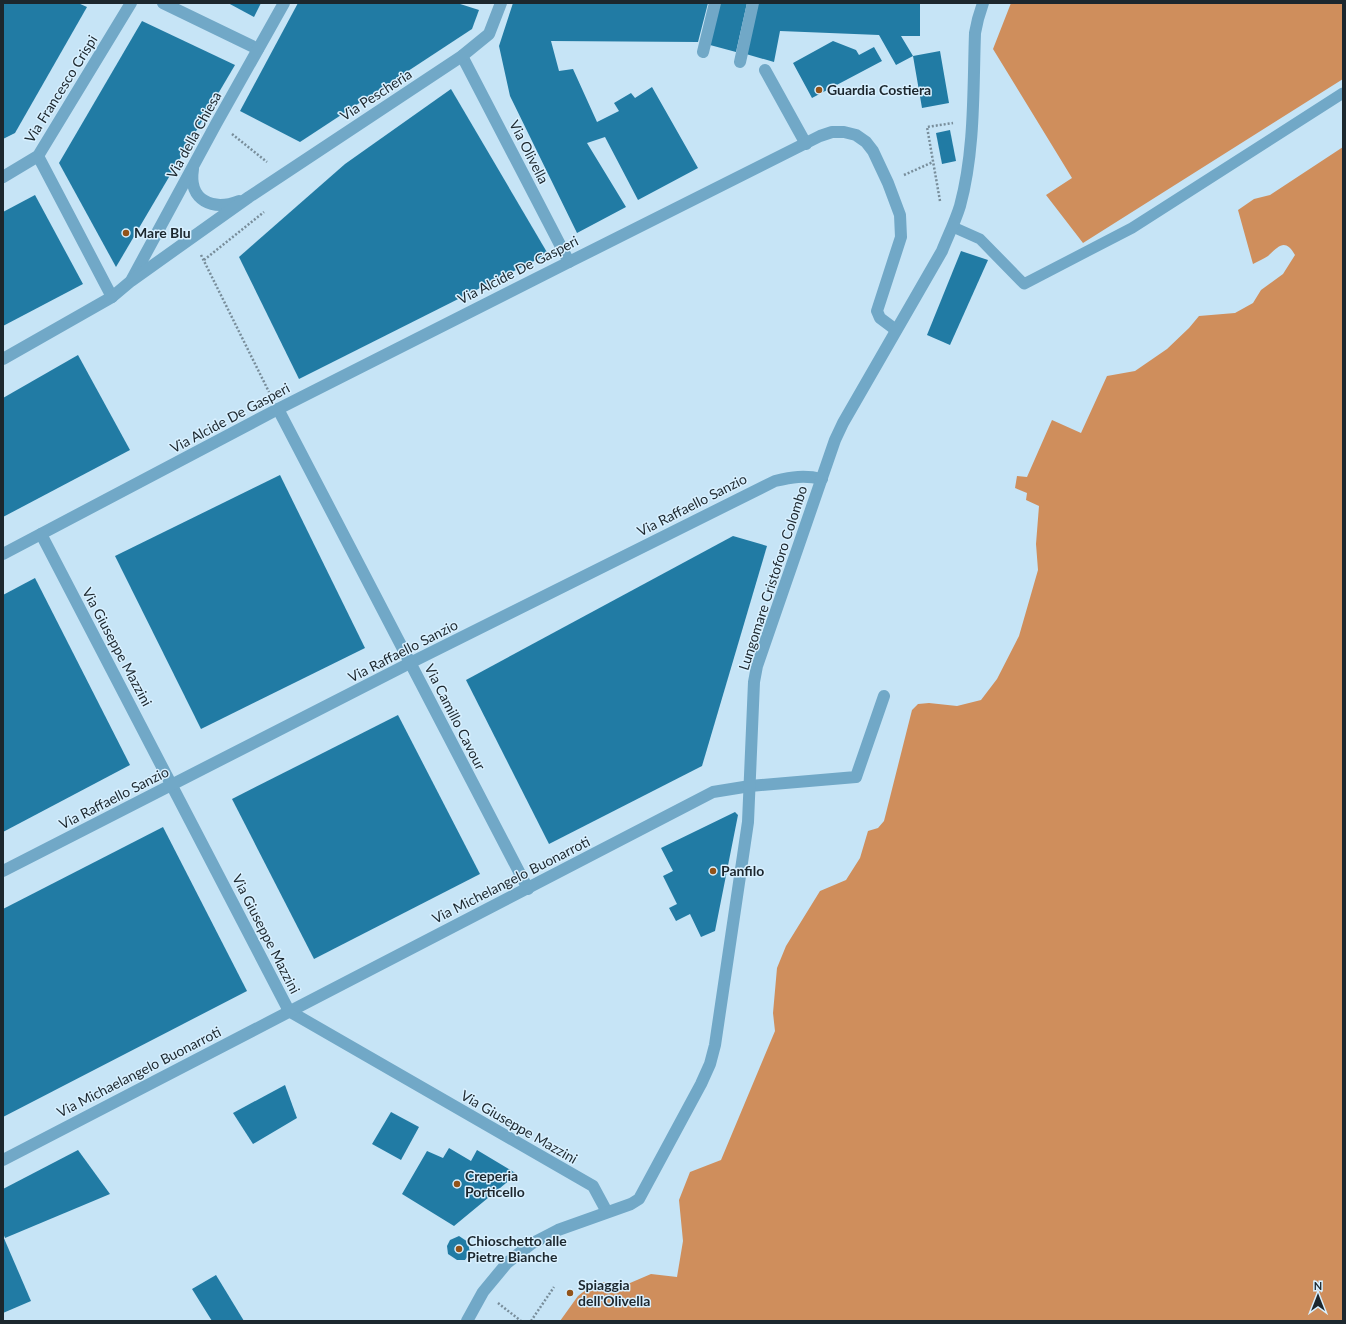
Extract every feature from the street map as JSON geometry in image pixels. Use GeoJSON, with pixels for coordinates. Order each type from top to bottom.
{"type":"FeatureCollection","features":[{"type":"Feature","properties":{"kind":"street","name":"Via Francesco Crispi"},"geometry":{"type":"LineString","coordinates":[[3,177],[38,156],[132,3]]}},
{"type":"Feature","properties":{"kind":"street"},"geometry":{"type":"LineString","coordinates":[[163,3],[258,49]]}},
{"type":"Feature","properties":{"kind":"street","name":"Via della Chiesa"},"geometry":{"type":"LineString","coordinates":[[131,281],[284,3]]}},
{"type":"Feature","properties":{"kind":"street","name":"Via Pescheria"},"geometry":{"type":"LineString","coordinates":[[250,197],[462,56],[489,34],[501,3]]}},
{"type":"Feature","properties":{"kind":"street"},"geometry":{"type":"LineString","coordinates":[[703,52],[715,3]]}},
{"type":"Feature","properties":{"kind":"street"},"geometry":{"type":"LineString","coordinates":[[740,62],[753,3]]}},
{"type":"Feature","properties":{"kind":"street","name":"Lungomare Cristoforo Colombo"},"geometry":{"type":"LineString","coordinates":[[468,1321],[483,1292],[507,1263],[531,1244],[558,1230],[631,1204],[639,1199],[701,1084],[710,1064],[715,1045],[748,822],[754,682],[757,666],[835,440],[843,423],[942,251],[953,227],[960,205],[969,156],[972,123],[975,33],[984,3]]}},
{"type":"Feature","properties":{"kind":"street","name":"Via Olivella"},"geometry":{"type":"LineString","coordinates":[[462,56],[569,262]]}},
{"type":"Feature","properties":{"kind":"street"},"geometry":{"type":"LineString","coordinates":[[765,70],[806,144]]}},
{"type":"Feature","properties":{"kind":"street","name":"Via Alcide De Gasperi"},"geometry":{"type":"LineString","coordinates":[[3,554],[278,409],[820,136],[832,132],[844,132],[856,135],[866,142],[874,151],[900,215],[901,237],[877,311],[880,318],[896,330]]}},
{"type":"Feature","properties":{"kind":"street"},"geometry":{"type":"LineString","coordinates":[[38,156],[112,297]]}},
{"type":"Feature","properties":{"kind":"street"},"geometry":{"type":"LineString","coordinates":[[197,159],[193,168],[192,178],[198,195],[206,201],[214,205],[223,205],[250,197]]}},
{"type":"Feature","properties":{"kind":"street"},"geometry":{"type":"LineString","coordinates":[[3,359],[112,297],[131,281],[250,197]]}},
{"type":"Feature","properties":{"kind":"street","name":"Via Camillo Cavour"},"geometry":{"type":"LineString","coordinates":[[278,409],[528,889]]}},
{"type":"Feature","properties":{"kind":"street","name":"Via Raffaello Sanzio"},"geometry":{"type":"LineString","coordinates":[[3,872],[410,663],[775,481],[793,477],[809,476],[822,479]]}},
{"type":"Feature","properties":{"kind":"street","name":"Via Giuseppe Mazzini"},"geometry":{"type":"LineString","coordinates":[[40,534],[289,1011],[593,1186],[607,1212]]}},
{"type":"Feature","properties":{"kind":"street","name":"Via Michelangelo Buonarroti"},"geometry":{"type":"LineString","coordinates":[[289,1011],[528,889],[713,792],[750,786],[856,777],[884,696]]}},
{"type":"Feature","properties":{"kind":"street","name":"Via Michaelangelo Buonarroti"},"geometry":{"type":"LineString","coordinates":[[3,1160],[289,1011]]}},
{"type":"Feature","properties":{"kind":"lane"},"geometry":{"type":"LineString","coordinates":[[953,227],[980,239],[1024,284],[1132,228],[1343,92]]}},
{"type":"Feature","properties":{"kind":"path"},"geometry":{"type":"LineString","coordinates":[[940,204],[927,127],[950,123],[972,123]]}},
{"type":"Feature","properties":{"kind":"path"},"geometry":{"type":"LineString","coordinates":[[888,183],[933,162]]}},
{"type":"Feature","properties":{"kind":"path"},"geometry":{"type":"LineString","coordinates":[[192,239],[278,409]]}},
{"type":"Feature","properties":{"kind":"path"},"geometry":{"type":"LineString","coordinates":[[531,1321],[554,1287]]}},
{"type":"Feature","properties":{"kind":"path"},"geometry":{"type":"LineString","coordinates":[[483,1292],[521,1321]]}},
{"type":"Feature","properties":{"kind":"shaded area"},"geometry":{"type":"Polygon","coordinates":[[[1011,3],[1343,3],[1343,79],[1083,243],[1046,195],[1072,178],[993,49],[1011,3]]]}},
{"type":"Feature","properties":{"kind":"shaded area"},"geometry":{"type":"Polygon","coordinates":[[[1343,147],[1343,1321],[560,1321],[578,1296],[596,1282],[630,1283],[651,1274],[677,1277],[683,1241],[679,1200],[690,1172],[721,1160],[775,1031],[773,1013],[777,968],[786,946],[820,891],[846,880],[860,858],[868,831],[878,828],[884,821],[912,710],[918,704],[929,703],[957,706],[981,700],[997,679],[1019,636],[1038,570],[1036,544],[1039,506],[1026,500],[1027,493],[1015,488],[1017,476],[1027,477],[1052,420],[1081,433],[1107,376],[1135,371],[1167,349],[1199,316],[1235,313],[1253,303],[1261,290],[1283,274],[1295,255],[1288,247],[1282,245],[1266,257],[1253,264],[1238,210],[1254,199],[1270,195],[1343,147]]]}},
{"type":"Feature","properties":{"kind":"building"},"geometry":{"type":"Polygon","coordinates":[[[3,3],[78,3],[87,7],[15,133],[3,139],[3,3]]]}},
{"type":"Feature","properties":{"kind":"building"},"geometry":{"type":"Polygon","coordinates":[[[228,3],[261,3],[254,17],[228,3]]]}},
{"type":"Feature","properties":{"kind":"building"},"geometry":{"type":"Polygon","coordinates":[[[298,3],[457,3],[479,10],[472,29],[300,142],[240,111],[298,3]]]}},
{"type":"Feature","properties":{"kind":"building"},"geometry":{"type":"Polygon","coordinates":[[[513,3],[708,3],[698,42],[551,41],[559,71],[573,69],[597,122],[619,111],[614,103],[631,93],[635,98],[652,87],[698,168],[638,200],[605,137],[587,143],[626,207],[577,233],[510,96],[499,46],[513,3]]]}},
{"type":"Feature","properties":{"kind":"building"},"geometry":{"type":"Polygon","coordinates":[[[719,3],[747,3],[736,52],[710,45],[719,3]]]}},
{"type":"Feature","properties":{"kind":"building"},"geometry":{"type":"Polygon","coordinates":[[[757,3],[920,3],[920,36],[901,36],[913,56],[896,65],[879,35],[780,31],[774,62],[746,54],[757,3]]]}},
{"type":"Feature","properties":{"kind":"building"},"geometry":{"type":"Polygon","coordinates":[[[142,21],[235,65],[116,267],[59,163],[142,21]]]}},
{"type":"Feature","properties":{"kind":"building"},"geometry":{"type":"Polygon","coordinates":[[[833,41],[856,50],[859,55],[874,47],[882,61],[812,98],[793,63],[833,41]]]}},
{"type":"Feature","properties":{"kind":"building"},"geometry":{"type":"Polygon","coordinates":[[[940,51],[949,103],[922,108],[913,56],[940,51]]]}},
{"type":"Feature","properties":{"kind":"building"},"geometry":{"type":"Polygon","coordinates":[[[451,89],[548,254],[299,379],[239,257],[345,164],[451,89]]]}},
{"type":"Feature","properties":{"kind":"building"},"geometry":{"type":"Polygon","coordinates":[[[950,130],[956,161],[942,164],[936,133],[950,130]]]}},
{"type":"Feature","properties":{"kind":"building"},"geometry":{"type":"Polygon","coordinates":[[[35,195],[83,284],[3,326],[3,212],[35,195]]]}},
{"type":"Feature","properties":{"kind":"building"},"geometry":{"type":"Polygon","coordinates":[[[961,251],[988,260],[950,345],[927,335],[961,251]]]}},
{"type":"Feature","properties":{"kind":"building"},"geometry":{"type":"Polygon","coordinates":[[[78,355],[130,450],[3,517],[3,398],[78,355]]]}},
{"type":"Feature","properties":{"kind":"building"},"geometry":{"type":"Polygon","coordinates":[[[280,475],[365,648],[201,729],[115,556],[280,475]]]}},
{"type":"Feature","properties":{"kind":"building"},"geometry":{"type":"Polygon","coordinates":[[[733,536],[767,546],[702,766],[549,844],[466,680],[733,536]]]}},
{"type":"Feature","properties":{"kind":"building"},"geometry":{"type":"Polygon","coordinates":[[[35,578],[130,765],[3,832],[3,595],[35,578]]]}},
{"type":"Feature","properties":{"kind":"building"},"geometry":{"type":"Polygon","coordinates":[[[398,715],[480,874],[314,959],[232,799],[398,715]]]}},
{"type":"Feature","properties":{"kind":"building"},"geometry":{"type":"Polygon","coordinates":[[[735,812],[738,815],[715,931],[701,937],[690,914],[676,921],[669,908],[677,904],[663,876],[673,871],[661,848],[735,812]]]}},
{"type":"Feature","properties":{"kind":"building"},"geometry":{"type":"Polygon","coordinates":[[[163,827],[247,991],[3,1117],[3,909],[163,827]]]}},
{"type":"Feature","properties":{"kind":"building"},"geometry":{"type":"Polygon","coordinates":[[[285,1085],[297,1118],[253,1144],[233,1113],[285,1085]]]}},
{"type":"Feature","properties":{"kind":"building"},"geometry":{"type":"Polygon","coordinates":[[[391,1112],[419,1127],[401,1160],[372,1144],[391,1112]]]}},
{"type":"Feature","properties":{"kind":"building","name":"Creperia Porticello"},"geometry":{"type":"Polygon","coordinates":[[[449,1148],[471,1161],[477,1150],[517,1174],[454,1226],[402,1194],[427,1151],[443,1158],[449,1148]]]}},
{"type":"Feature","properties":{"kind":"building"},"geometry":{"type":"Polygon","coordinates":[[[78,1150],[110,1194],[5,1238],[3,1233],[3,1189],[78,1150]]]}},
{"type":"Feature","properties":{"kind":"building"},"geometry":{"type":"Polygon","coordinates":[[[3,1236],[31,1301],[3,1313],[3,1236]]]}},
{"type":"Feature","properties":{"kind":"building"},"geometry":{"type":"Polygon","coordinates":[[[459,1236],[468,1242],[470,1253],[465,1260],[457,1260],[448,1254],[447,1246],[450,1240],[459,1236]]]}},
{"type":"Feature","properties":{"kind":"building"},"geometry":{"type":"Polygon","coordinates":[[[216,1275],[244,1321],[212,1321],[192,1289],[216,1275]]]}},
{"type":"Feature","properties":{"kind":"place","name":"Guardia Costiera"},"geometry":{"type":"Point","coordinates":[819,90]}},
{"type":"Feature","properties":{"kind":"place","name":"Mare Blu"},"geometry":{"type":"Point","coordinates":[126,233]}},
{"type":"Feature","properties":{"kind":"place","name":"Panfilo"},"geometry":{"type":"Point","coordinates":[713,871]}},
{"type":"Feature","properties":{"kind":"place","name":"Creperia Porticello"},"geometry":{"type":"Point","coordinates":[457,1184]}},
{"type":"Feature","properties":{"kind":"place","name":"Chioschetto alle Pietre Bianche"},"geometry":{"type":"Point","coordinates":[459,1249]}},
{"type":"Feature","properties":{"kind":"place","name":"Spiaggia dell'Olivella"},"geometry":{"type":"Point","coordinates":[570,1293]}}]}
